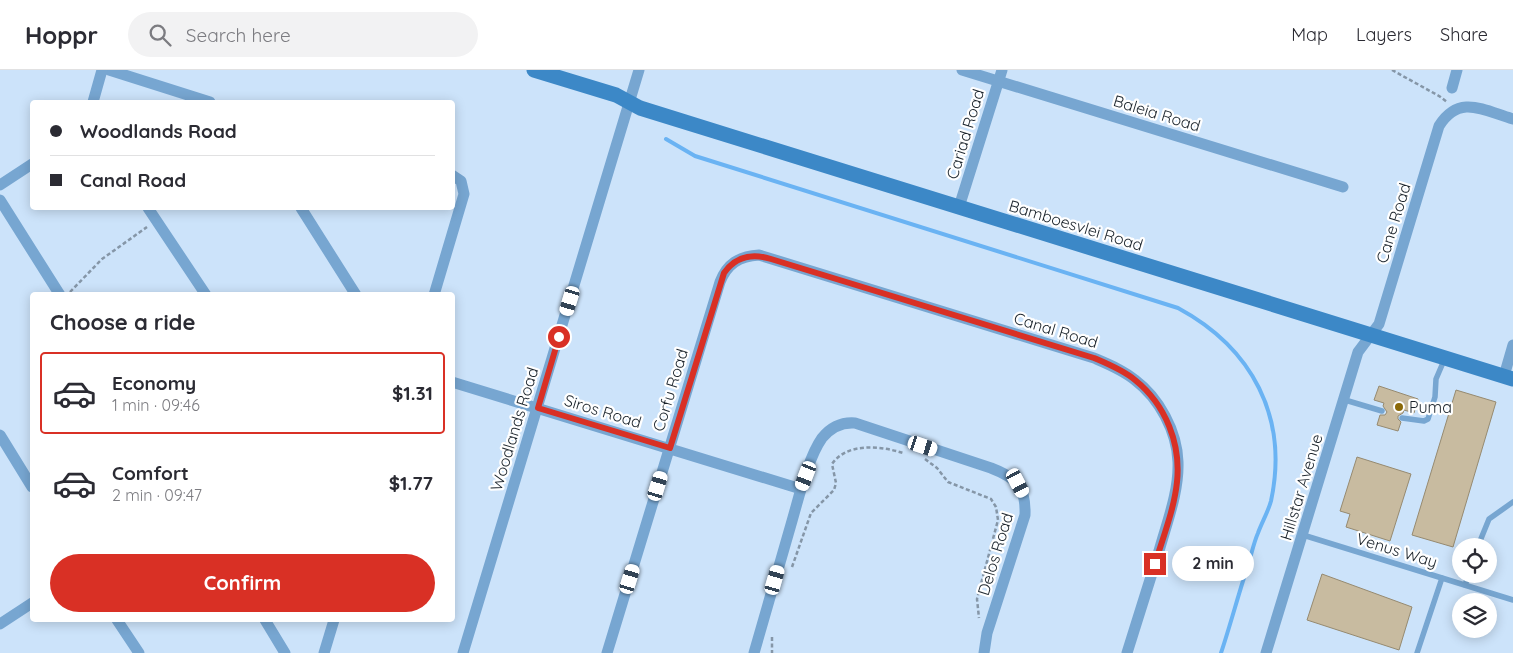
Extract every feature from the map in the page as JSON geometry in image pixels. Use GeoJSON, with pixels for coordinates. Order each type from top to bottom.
{"type":"FeatureCollection","features":[{"type":"Feature","properties":{"kind":"street"},"geometry":{"type":"LineString","coordinates":[[94,100],[102,70]]}},
{"type":"Feature","properties":{"kind":"street"},"geometry":{"type":"LineString","coordinates":[[109,70],[204,100]]}},
{"type":"Feature","properties":{"kind":"street","name":"Bamboesvlei Road"},"geometry":{"type":"LineString","coordinates":[[534,70],[616,95],[640,108],[1508,378]]}},
{"type":"Feature","properties":{"kind":"street","name":"Woodlands Road"},"geometry":{"type":"LineString","coordinates":[[463,653],[639,70]]}},
{"type":"Feature","properties":{"kind":"street","name":"Baleia Road"},"geometry":{"type":"LineString","coordinates":[[962,70],[1000,76],[1343,187]]}},
{"type":"Feature","properties":{"kind":"street"},"geometry":{"type":"LineString","coordinates":[[1452,88],[1457,70]]}},
{"type":"Feature","properties":{"kind":"street","name":"Cariad Road"},"geometry":{"type":"LineString","coordinates":[[959,207],[1000,76]]}},
{"type":"Feature","properties":{"kind":"street"},"geometry":{"type":"LineString","coordinates":[[1455,109],[1463,106],[1474,107],[1513,118]]}},
{"type":"Feature","properties":{"kind":"street","name":"Cane Road"},"geometry":{"type":"LineString","coordinates":[[1370,334],[1379,324],[1437,135],[1447,114],[1455,109]]}},
{"type":"Feature","properties":{"kind":"street"},"geometry":{"type":"LineString","coordinates":[[0,185],[30,165]]}},
{"type":"Feature","properties":{"kind":"street"},"geometry":{"type":"LineString","coordinates":[[435,292],[464,194],[457,178]]}},
{"type":"Feature","properties":{"kind":"street"},"geometry":{"type":"LineString","coordinates":[[0,200],[58,292]]}},
{"type":"Feature","properties":{"kind":"street"},"geometry":{"type":"LineString","coordinates":[[150,210],[204,292]]}},
{"type":"Feature","properties":{"kind":"street"},"geometry":{"type":"LineString","coordinates":[[302,210],[354,292]]}},
{"type":"Feature","properties":{"kind":"street","name":"Canal Road"},"geometry":{"type":"LineString","coordinates":[[740,259],[758,255],[1094,358],[1116,368],[1135,380],[1152,397],[1169,423],[1175,441],[1178,462],[1173,505],[1127,653]]}},
{"type":"Feature","properties":{"kind":"street","name":"Corfu Road"},"geometry":{"type":"LineString","coordinates":[[607,653],[720,282],[728,267],[740,259]]}},
{"type":"Feature","properties":{"kind":"street","name":"Hillstar Avenue"},"geometry":{"type":"LineString","coordinates":[[1266,653],[1345,400],[1358,352],[1370,334]]}},
{"type":"Feature","properties":{"kind":"street"},"geometry":{"type":"LineString","coordinates":[[1508,378],[1513,345]]}},
{"type":"Feature","properties":{"kind":"street","name":"Siros Road"},"geometry":{"type":"LineString","coordinates":[[455,383],[801,489]]}},
{"type":"Feature","properties":{"kind":"street","name":"Delos Road"},"geometry":{"type":"LineString","coordinates":[[754,653],[801,489],[815,451],[823,437],[834,427],[844,422],[991,468],[1008,474],[1018,483],[1026,498],[1025,516],[987,633],[984,653]]}},
{"type":"Feature","properties":{"kind":"street"},"geometry":{"type":"LineString","coordinates":[[0,435],[30,484]]}},
{"type":"Feature","properties":{"kind":"street"},"geometry":{"type":"LineString","coordinates":[[0,624],[30,604]]}},
{"type":"Feature","properties":{"kind":"street"},"geometry":{"type":"LineString","coordinates":[[119,622],[139,653]]}},
{"type":"Feature","properties":{"kind":"street"},"geometry":{"type":"LineString","coordinates":[[266,622],[286,653]]}},
{"type":"Feature","properties":{"kind":"street"},"geometry":{"type":"LineString","coordinates":[[324,653],[333,622]]}},
{"type":"Feature","properties":{"kind":"lane"},"geometry":{"type":"LineString","coordinates":[[1402,418],[1424,421],[1428,419],[1435,397],[1436,379],[1445,358]]}},
{"type":"Feature","properties":{"kind":"lane"},"geometry":{"type":"LineString","coordinates":[[1345,400],[1382,411]]}},
{"type":"Feature","properties":{"kind":"lane"},"geometry":{"type":"LineString","coordinates":[[1481,538],[1489,519],[1513,502]]}},
{"type":"Feature","properties":{"kind":"lane","name":"Venus Way"},"geometry":{"type":"LineString","coordinates":[[1303,536],[1513,600]]}},
{"type":"Feature","properties":{"kind":"lane"},"geometry":{"type":"LineString","coordinates":[[1417,653],[1442,578]]}},
{"type":"Feature","properties":{"kind":"path"},"geometry":{"type":"LineString","coordinates":[[1392,70],[1439,96],[1455,109]]}},
{"type":"Feature","properties":{"kind":"path"},"geometry":{"type":"LineString","coordinates":[[70,292],[102,259],[157,220]]}},
{"type":"Feature","properties":{"kind":"path"},"geometry":{"type":"LineString","coordinates":[[789,576],[810,513],[834,490],[836,483],[832,464],[835,459],[845,452],[861,448],[892,449],[909,454]]}},
{"type":"Feature","properties":{"kind":"path"},"geometry":{"type":"LineString","coordinates":[[918,457],[927,460],[948,482],[992,499],[996,507],[997,527],[977,599],[980,620]]}},
{"type":"Feature","properties":{"kind":"path"},"geometry":{"type":"LineString","coordinates":[[772,633],[772,653]]}},
{"type":"Feature","properties":{"kind":"building","name":"Puma"},"geometry":{"type":"Polygon","coordinates":[[[1379,386],[1418,399],[1414,413],[1404,410],[1398,416],[1401,422],[1398,431],[1377,425],[1380,415],[1385,415],[1387,412],[1383,406],[1384,403],[1374,400],[1379,386]]]}},
{"type":"Feature","properties":{"kind":"building"},"geometry":{"type":"Polygon","coordinates":[[[1456,390],[1496,402],[1456,538],[1452,538],[1452,547],[1412,535],[1456,390]]]}},
{"type":"Feature","properties":{"kind":"building"},"geometry":{"type":"Polygon","coordinates":[[[1357,457],[1411,474],[1390,541],[1346,527],[1350,514],[1340,511],[1357,457]]]}},
{"type":"Feature","properties":{"kind":"building"},"geometry":{"type":"Polygon","coordinates":[[[1322,574],[1412,607],[1399,650],[1307,620],[1322,574]]]}},
{"type":"Feature","properties":{"kind":"waterway"},"geometry":{"type":"LineString","coordinates":[[666,139],[695,156],[1178,308],[1204,324],[1226,343],[1245,364],[1259,388],[1269,414],[1274,441],[1275,470],[1271,501],[1255,540],[1221,653]]}},
{"type":"Feature","properties":{"kind":"place","name":"Puma"},"geometry":{"type":"Point","coordinates":[1399,407]}},
{"type":"Feature","properties":{"kind":"route"},"geometry":{"type":"LineString","coordinates":[[559,337],[538,408],[670,448],[720,282],[728,267],[745,257],[758,255],[1094,358],[1116,368],[1135,380],[1152,397],[1169,423],[1175,441],[1178,462],[1177,483],[1171,511],[1155,564]]}}]}
